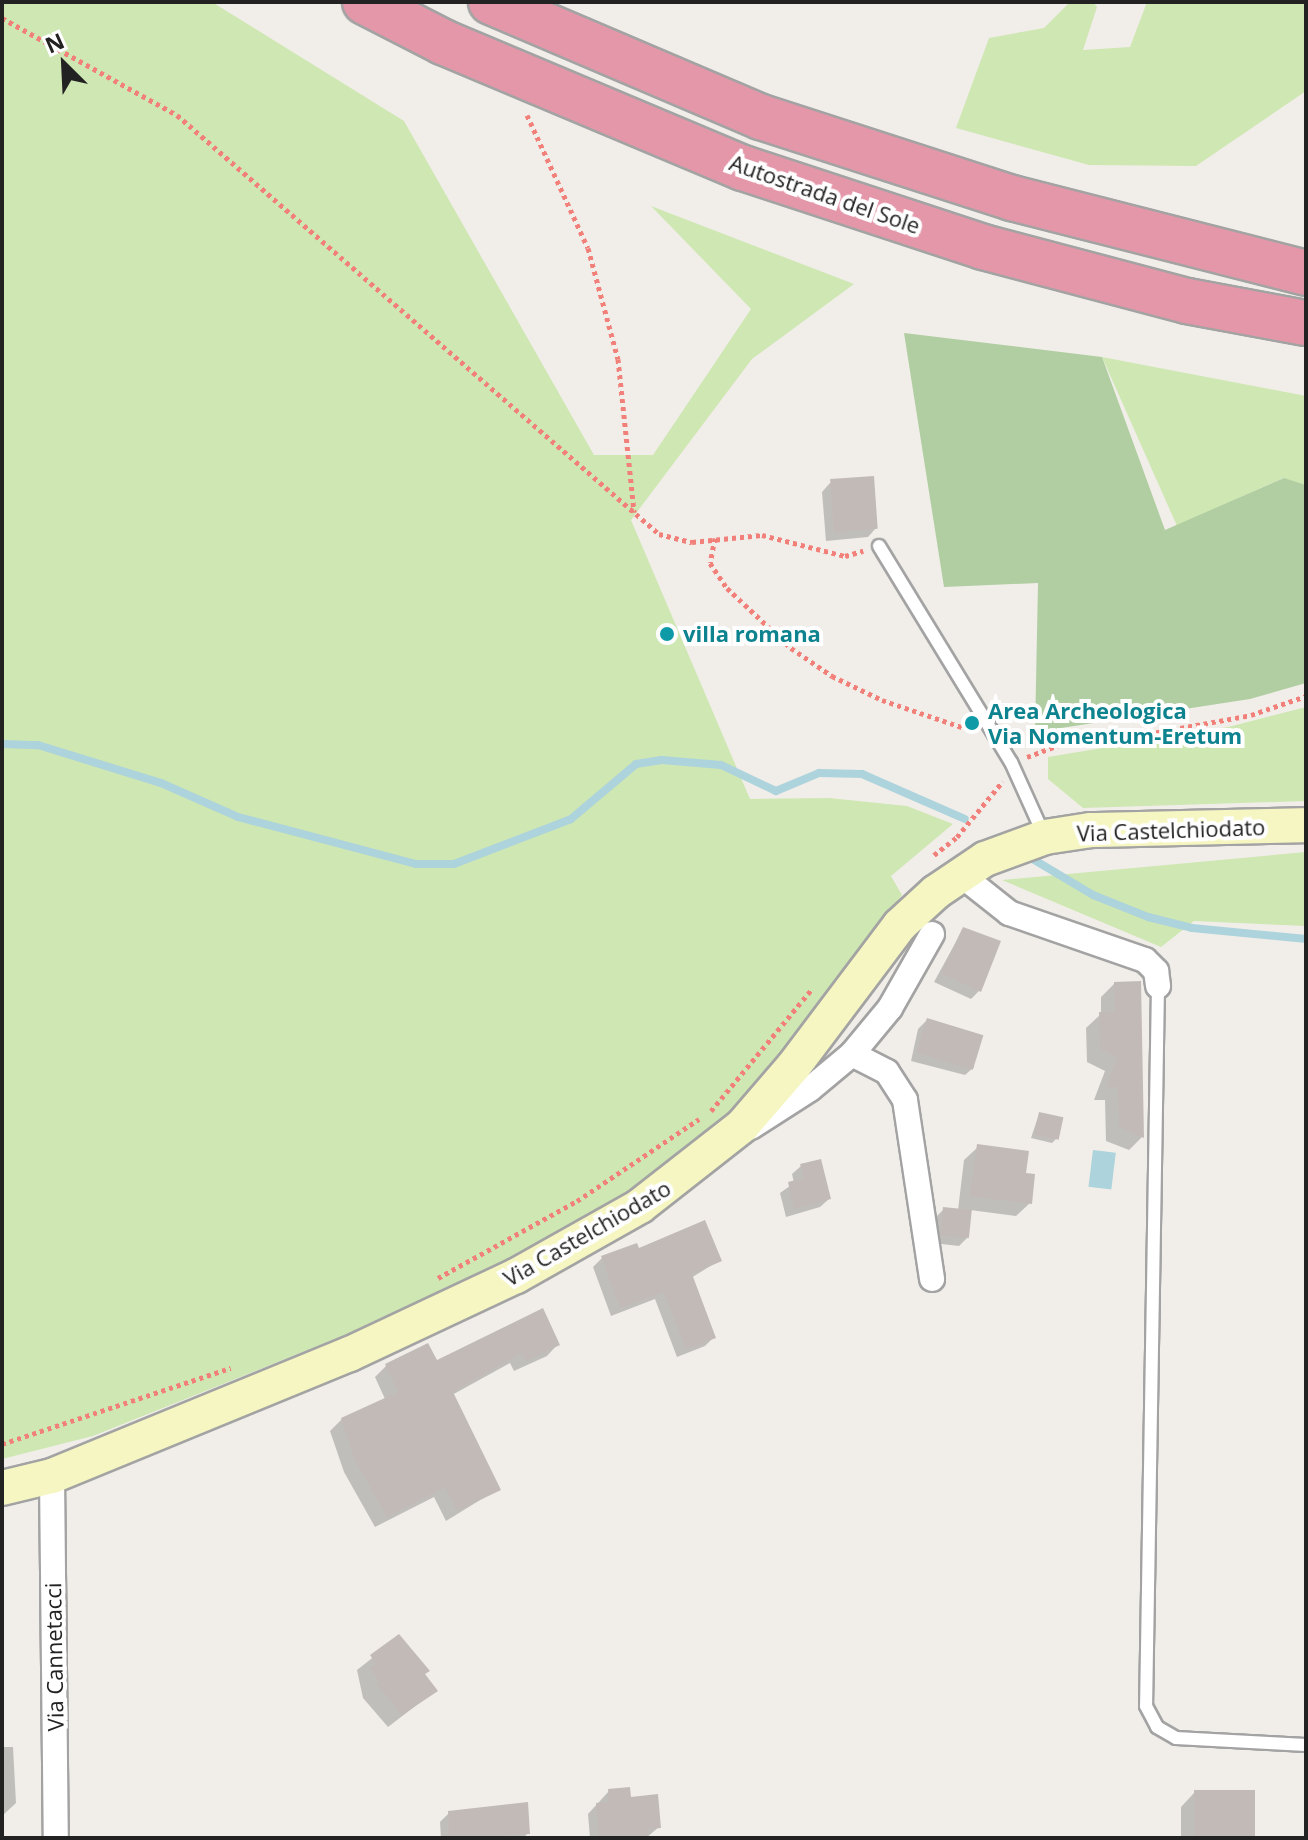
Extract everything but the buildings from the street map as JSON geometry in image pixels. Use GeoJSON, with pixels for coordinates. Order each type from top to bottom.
{"type":"FeatureCollection","features":[{"type":"Feature","properties":{"kind":"highway","name":"Autostrada del Sole"},"geometry":{"type":"LineString","coordinates":[[365,2],[443,42],[743,168],[983,247],[1187,301],[1306,323]]}},
{"type":"Feature","properties":{"kind":"highway"},"geometry":{"type":"LineString","coordinates":[[491,2],[761,117],[1012,198],[1306,273]]}},
{"type":"Feature","properties":{"kind":"street","name":"Via Castelchiodato"},"geometry":{"type":"LineString","coordinates":[[2,1488],[52,1476],[350,1354],[516,1276],[640,1206],[724,1142],[793,1067],[900,925],[960,874],[1045,837],[1119,828],[1306,825]]}},
{"type":"Feature","properties":{"kind":"street"},"geometry":{"type":"LineString","coordinates":[[960,874],[1009,913],[1145,960],[1156,971],[1158,986]]}},
{"type":"Feature","properties":{"kind":"street"},"geometry":{"type":"LineString","coordinates":[[724,1142],[810,1089],[852,1054],[890,1008],[932,934]]}},
{"type":"Feature","properties":{"kind":"street"},"geometry":{"type":"LineString","coordinates":[[852,1054],[887,1072],[905,1100],[932,1279]]}},
{"type":"Feature","properties":{"kind":"street","name":"Via Cannetacci"},"geometry":{"type":"LineString","coordinates":[[52,1476],[56,1838]]}},
{"type":"Feature","properties":{"kind":"lane"},"geometry":{"type":"LineString","coordinates":[[879,546],[991,735],[1011,762],[1045,837]]}},
{"type":"Feature","properties":{"kind":"lane"},"geometry":{"type":"LineString","coordinates":[[1158,986],[1146,1706],[1157,1727],[1176,1738],[1306,1745]]}},
{"type":"Feature","properties":{"kind":"path"},"geometry":{"type":"LineString","coordinates":[[2,18],[177,115],[659,534],[692,542],[715,537],[762,535],[845,556],[879,546]]}},
{"type":"Feature","properties":{"kind":"path"},"geometry":{"type":"LineString","coordinates":[[526,114],[588,248],[618,359],[634,512]]}},
{"type":"Feature","properties":{"kind":"path"},"geometry":{"type":"LineString","coordinates":[[715,537],[710,563],[727,588],[791,648],[832,676],[882,700],[991,735]]}},
{"type":"Feature","properties":{"kind":"path"},"geometry":{"type":"LineString","coordinates":[[1011,762],[1067,742],[1125,738],[1251,715],[1306,696]]}},
{"type":"Feature","properties":{"kind":"path"},"geometry":{"type":"LineString","coordinates":[[425,1285],[577,1201],[710,1112],[777,1034]]}},
{"type":"Feature","properties":{"kind":"path"},"geometry":{"type":"LineString","coordinates":[[2,1444],[241,1365]]}},
{"type":"Feature","properties":{"kind":"green space"},"geometry":{"type":"Polygon","coordinates":[[[2,2],[212,2],[404,121],[594,455],[653,455],[751,309],[651,206],[854,284],[752,359],[631,520],[750,799],[829,798],[907,806],[953,824],[891,876],[902,895],[760,1085],[636,1190],[484,1271],[345,1335],[93,1436],[2,1459],[2,2]]]}},
{"type":"Feature","properties":{"kind":"green space"},"geometry":{"type":"Polygon","coordinates":[[[1070,2],[1093,2],[1097,7],[1083,50],[1130,47],[1147,2],[1306,2],[1306,91],[1196,166],[1089,165],[956,128],[989,38],[1044,28],[1070,2]]]}},
{"type":"Feature","properties":{"kind":"green space"},"geometry":{"type":"Polygon","coordinates":[[[904,333],[1102,357],[1165,530],[1284,478],[1306,485],[1306,683],[1250,699],[1035,732],[1038,583],[944,587],[904,333]]]}},
{"type":"Feature","properties":{"kind":"green space"},"geometry":{"type":"Polygon","coordinates":[[[1102,357],[1306,396],[1306,485],[1283,478],[1177,526],[1102,357]]]}},
{"type":"Feature","properties":{"kind":"green space"},"geometry":{"type":"Polygon","coordinates":[[[1306,707],[1306,801],[1083,808],[1048,779],[1048,757],[1228,727],[1306,707]]]}},
{"type":"Feature","properties":{"kind":"green space"},"geometry":{"type":"Polygon","coordinates":[[[1306,852],[1306,926],[1194,921],[1161,947],[1002,880],[1306,852]]]}},
{"type":"Feature","properties":{"kind":"water"},"geometry":{"type":"Polygon","coordinates":[[[1093,1150],[1116,1153],[1111,1190],[1088,1187],[1093,1150]]]}},
{"type":"Feature","properties":{"kind":"waterway"},"geometry":{"type":"LineString","coordinates":[[2,744],[38,745],[161,783],[238,817],[416,864],[454,864],[571,819],[636,764],[662,760],[721,765],[776,791],[819,773],[862,774],[965,819]]}},
{"type":"Feature","properties":{"kind":"waterway"},"geometry":{"type":"LineString","coordinates":[[1031,858],[1093,895],[1148,917],[1192,928],[1306,939]]}},
{"type":"Feature","properties":{"kind":"place","name":"villa romana"},"geometry":{"type":"Point","coordinates":[667,634]}},
{"type":"Feature","properties":{"kind":"place","name":"Area Archeologica Via Nomentum-Eretum"},"geometry":{"type":"Point","coordinates":[972,723]}}]}
